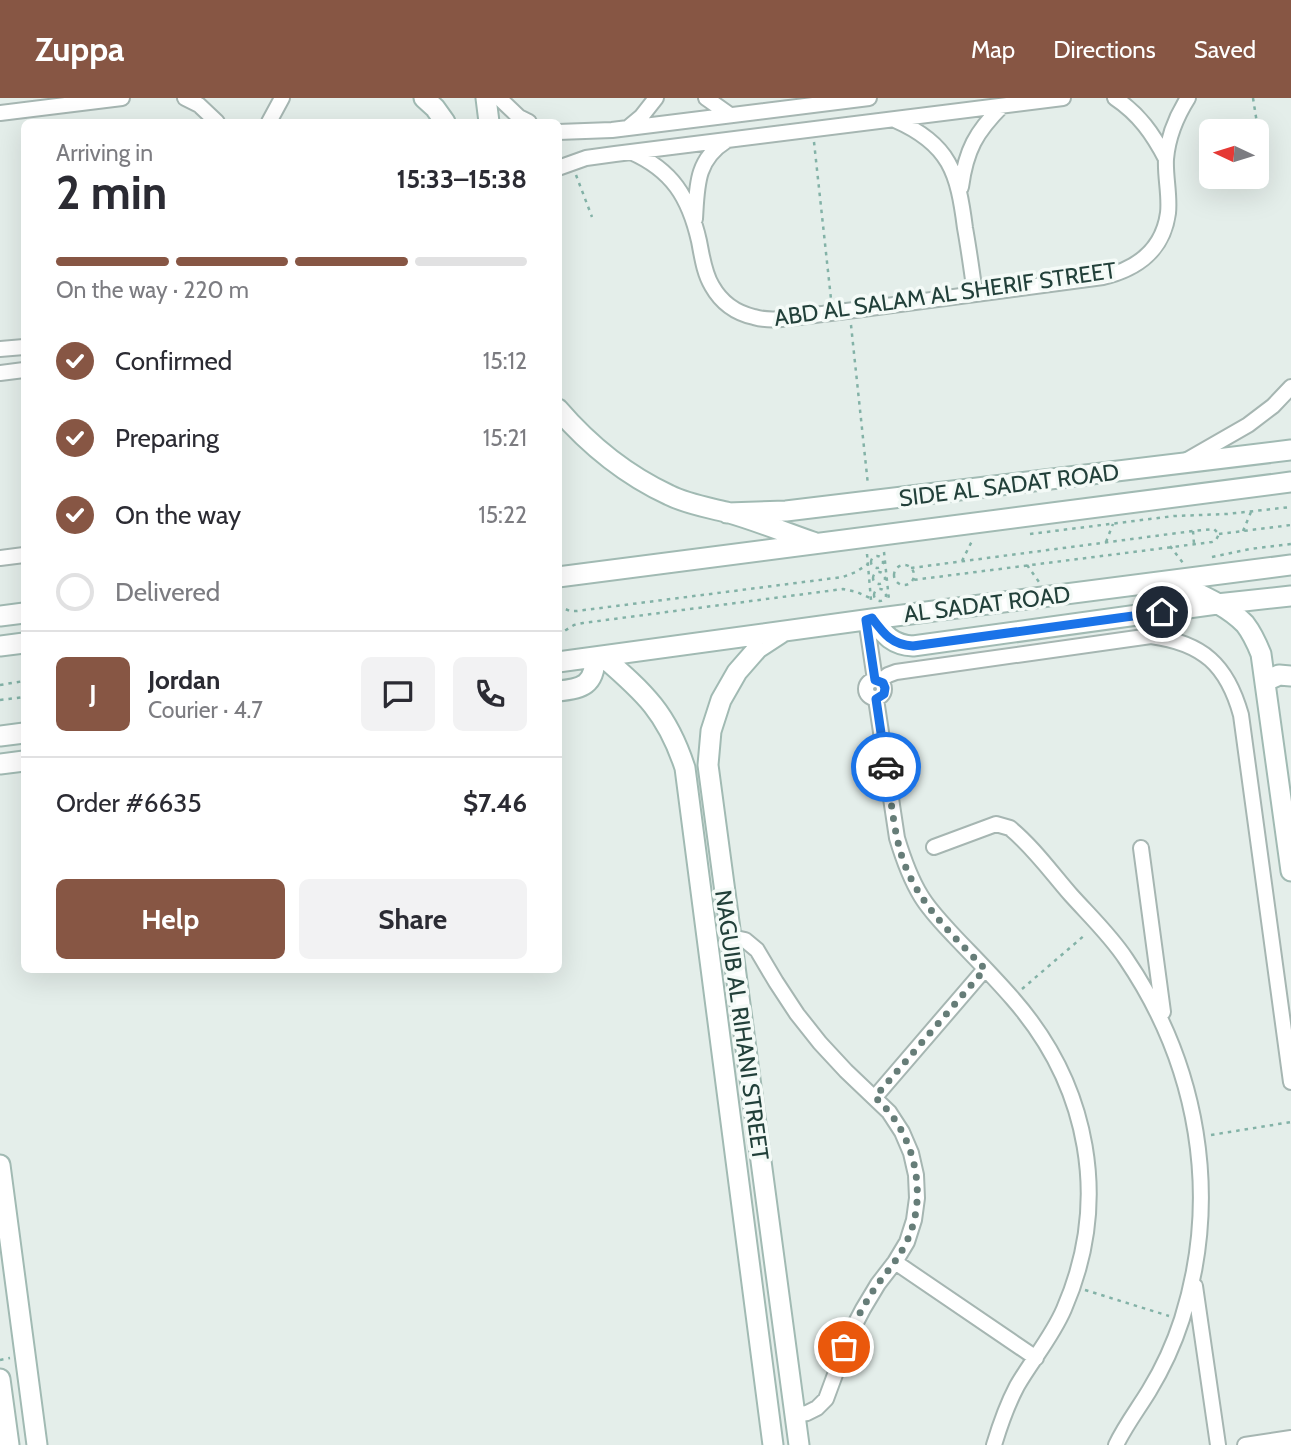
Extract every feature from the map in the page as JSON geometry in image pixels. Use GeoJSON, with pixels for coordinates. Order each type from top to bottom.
{"type":"FeatureCollection","features":[{"type":"Feature","properties":{"kind":"street"},"geometry":{"type":"LineString","coordinates":[[0,113],[122,98]]}},
{"type":"Feature","properties":{"kind":"street"},"geometry":{"type":"LineString","coordinates":[[185,98],[214,119]]}},
{"type":"Feature","properties":{"kind":"street"},"geometry":{"type":"LineString","coordinates":[[271,119],[282,98]]}},
{"type":"Feature","properties":{"kind":"street"},"geometry":{"type":"LineString","coordinates":[[424,98],[444,119]]}},
{"type":"Feature","properties":{"kind":"street"},"geometry":{"type":"LineString","coordinates":[[446,98],[447,119]]}},
{"type":"Feature","properties":{"kind":"street"},"geometry":{"type":"LineString","coordinates":[[486,98],[489,119]]}},
{"type":"Feature","properties":{"kind":"street"},"geometry":{"type":"LineString","coordinates":[[499,98],[523,119]]}},
{"type":"Feature","properties":{"kind":"street"},"geometry":{"type":"LineString","coordinates":[[627,128],[641,117],[656,98]]}},
{"type":"Feature","properties":{"kind":"street"},"geometry":{"type":"LineString","coordinates":[[706,98],[730,115]]}},
{"type":"Feature","properties":{"kind":"street"},"geometry":{"type":"LineString","coordinates":[[562,132],[612,130],[869,98]]}},
{"type":"Feature","properties":{"kind":"street"},"geometry":{"type":"LineString","coordinates":[[565,165],[586,158],[615,154],[1063,98]]}},
{"type":"Feature","properties":{"kind":"street","name":"ABD AL SALAM AL SHERIF STREET"},"geometry":{"type":"LineString","coordinates":[[1115,98],[1142,121],[1156,139],[1166,159]]}},
{"type":"Feature","properties":{"kind":"street","name":"ABD AL SALAM AL SHERIF STREET"},"geometry":{"type":"LineString","coordinates":[[631,152],[664,171],[677,186],[695,223],[708,280],[716,293],[727,304],[746,315],[768,320],[1103,277],[1122,272],[1139,263],[1153,249],[1163,232],[1168,213],[1166,159],[1170,137],[1177,116],[1188,98]]}},
{"type":"Feature","properties":{"kind":"street"},"geometry":{"type":"LineString","coordinates":[[960,191],[972,144],[985,123],[1002,106]]}},
{"type":"Feature","properties":{"kind":"street"},"geometry":{"type":"LineString","coordinates":[[894,119],[913,127],[929,139],[943,154],[953,172],[960,191],[975,294]]}},
{"type":"Feature","properties":{"kind":"street"},"geometry":{"type":"LineString","coordinates":[[692,120],[694,144]]}},
{"type":"Feature","properties":{"kind":"street"},"geometry":{"type":"LineString","coordinates":[[612,130],[615,154]]}},
{"type":"Feature","properties":{"kind":"street","name":"ABD AL SALAM AL SHERIF STREET"},"geometry":{"type":"LineString","coordinates":[[695,223],[698,180],[702,168],[717,147],[728,140]]}},
{"type":"Feature","properties":{"kind":"street"},"geometry":{"type":"LineString","coordinates":[[0,349],[21,346]]}},
{"type":"Feature","properties":{"kind":"street"},"geometry":{"type":"LineString","coordinates":[[0,373],[21,370]]}},
{"type":"Feature","properties":{"kind":"street"},"geometry":{"type":"LineString","coordinates":[[1177,465],[1248,425],[1273,406],[1291,387]]}},
{"type":"Feature","properties":{"kind":"street"},"geometry":{"type":"LineString","coordinates":[[562,413],[606,456],[640,480],[669,495],[820,544]]}},
{"type":"Feature","properties":{"kind":"street","name":"SIDE AL SADAT ROAD"},"geometry":{"type":"LineString","coordinates":[[727,513],[786,511],[1291,450]]}},
{"type":"Feature","properties":{"kind":"street"},"geometry":{"type":"LineString","coordinates":[[562,576],[1291,482]]}},
{"type":"Feature","properties":{"kind":"street"},"geometry":{"type":"LineString","coordinates":[[0,558],[21,555]]}},
{"type":"Feature","properties":{"kind":"street","name":"AL SADAT ROAD"},"geometry":{"type":"LineString","coordinates":[[562,662],[783,631],[870,615],[1291,565]]}},
{"type":"Feature","properties":{"kind":"street"},"geometry":{"type":"LineString","coordinates":[[1172,580],[1217,604],[1245,624],[1261,654],[1291,872]]}},
{"type":"Feature","properties":{"kind":"street"},"geometry":{"type":"LineString","coordinates":[[870,615],[886,637],[899,644],[913,646],[1291,596]]}},
{"type":"Feature","properties":{"kind":"street"},"geometry":{"type":"LineString","coordinates":[[0,616],[21,613]]}},
{"type":"Feature","properties":{"kind":"street"},"geometry":{"type":"LineString","coordinates":[[870,615],[878,681],[885,691],[876,699],[897,838],[903,859],[911,879],[935,915],[1012,998],[1034,1024],[1052,1053],[1068,1084],[1079,1117],[1087,1162],[1088,1219],[1073,1286],[1063,1311],[1017,1387],[1002,1418],[994,1445]]}},
{"type":"Feature","properties":{"kind":"street","name":"NAGUIB AL RIHANI STREET"},"geometry":{"type":"LineString","coordinates":[[783,631],[758,648],[737,672],[726,691],[711,731],[708,765],[799,1445]]}},
{"type":"Feature","properties":{"kind":"street"},"geometry":{"type":"LineString","coordinates":[[878,681],[897,672],[1151,636],[1173,639],[1193,647],[1211,659],[1225,675],[1241,715],[1291,1082]]}},
{"type":"Feature","properties":{"kind":"street"},"geometry":{"type":"LineString","coordinates":[[0,646],[21,643]]}},
{"type":"Feature","properties":{"kind":"street"},"geometry":{"type":"LineString","coordinates":[[562,691],[578,689],[587,682],[599,657]]}},
{"type":"Feature","properties":{"kind":"street","name":"NAGUIB AL RIHANI STREET"},"geometry":{"type":"LineString","coordinates":[[599,657],[649,699],[665,720],[685,768],[773,1445]]}},
{"type":"Feature","properties":{"kind":"street"},"geometry":{"type":"LineString","coordinates":[[1266,681],[1279,675],[1291,676]]}},
{"type":"Feature","properties":{"kind":"street"},"geometry":{"type":"LineString","coordinates":[[0,736],[21,733]]}},
{"type":"Feature","properties":{"kind":"street"},"geometry":{"type":"LineString","coordinates":[[0,764],[21,761]]}},
{"type":"Feature","properties":{"kind":"street"},"geometry":{"type":"LineString","coordinates":[[685,768],[708,765]]}},
{"type":"Feature","properties":{"kind":"street"},"geometry":{"type":"LineString","coordinates":[[934,847],[996,824],[1010,828],[1097,925],[1140,954],[1179,1060],[1190,1098],[1201,1171],[1199,1240],[1182,1320],[1163,1367],[1116,1445]]}},
{"type":"Feature","properties":{"kind":"street"},"geometry":{"type":"LineString","coordinates":[[1141,848],[1140,954],[1146,989],[1164,1024]]}},
{"type":"Feature","properties":{"kind":"street"},"geometry":{"type":"LineString","coordinates":[[731,937],[745,940],[757,950],[797,1014],[820,1043],[889,1112],[902,1132],[916,1175],[918,1198],[907,1242],[854,1325],[826,1399],[817,1408],[795,1415]]}},
{"type":"Feature","properties":{"kind":"street"},"geometry":{"type":"LineString","coordinates":[[875,1097],[985,969]]}},
{"type":"Feature","properties":{"kind":"street"},"geometry":{"type":"LineString","coordinates":[[0,1165],[4,1231],[37,1445]]}},
{"type":"Feature","properties":{"kind":"street"},"geometry":{"type":"LineString","coordinates":[[895,1262],[1036,1358]]}},
{"type":"Feature","properties":{"kind":"street"},"geometry":{"type":"LineString","coordinates":[[1193,1274],[1218,1445]]}},
{"type":"Feature","properties":{"kind":"street"},"geometry":{"type":"LineString","coordinates":[[1182,1320],[1200,1320]]}},
{"type":"Feature","properties":{"kind":"street"},"geometry":{"type":"LineString","coordinates":[[761,1356],[786,1353]]}},
{"type":"Feature","properties":{"kind":"street"},"geometry":{"type":"LineString","coordinates":[[0,1379],[9,1445]]}},
{"type":"Feature","properties":{"kind":"street"},"geometry":{"type":"LineString","coordinates":[[1245,1445],[1291,1438]]}},
{"type":"Feature","properties":{"kind":"path"},"geometry":{"type":"LineString","coordinates":[[1253,98],[1256,119]]}},
{"type":"Feature","properties":{"kind":"path"},"geometry":{"type":"LineString","coordinates":[[813,129],[832,313]]}},
{"type":"Feature","properties":{"kind":"path"},"geometry":{"type":"LineString","coordinates":[[565,165],[592,217]]}},
{"type":"Feature","properties":{"kind":"path"},"geometry":{"type":"LineString","coordinates":[[850,311],[870,501]]}},
{"type":"Feature","properties":{"kind":"path"},"geometry":{"type":"LineString","coordinates":[[1027,534],[1174,516],[1291,507]]}},
{"type":"Feature","properties":{"kind":"path"},"geometry":{"type":"LineString","coordinates":[[1243,531],[1251,512]]}},
{"type":"Feature","properties":{"kind":"path"},"geometry":{"type":"LineString","coordinates":[[1106,542],[1113,524]]}},
{"type":"Feature","properties":{"kind":"path"},"geometry":{"type":"LineString","coordinates":[[1219,534],[1291,525]]}},
{"type":"Feature","properties":{"kind":"path"},"geometry":{"type":"LineString","coordinates":[[1214,529],[1219,534],[1216,540],[1194,544],[913,580],[907,585],[896,581],[894,576],[899,566],[911,568],[1193,531],[1214,529]]}},
{"type":"Feature","properties":{"kind":"path"},"geometry":{"type":"LineString","coordinates":[[1193,531],[1194,544]]}},
{"type":"Feature","properties":{"kind":"path"},"geometry":{"type":"LineString","coordinates":[[962,561],[972,541]]}},
{"type":"Feature","properties":{"kind":"path"},"geometry":{"type":"LineString","coordinates":[[1170,546],[1184,564]]}},
{"type":"Feature","properties":{"kind":"path"},"geometry":{"type":"LineString","coordinates":[[870,615],[871,579],[867,554],[885,552],[889,603]]}},
{"type":"Feature","properties":{"kind":"path"},"geometry":{"type":"LineString","coordinates":[[876,554],[871,561],[873,566],[886,577],[894,576]]}},
{"type":"Feature","properties":{"kind":"path"},"geometry":{"type":"LineString","coordinates":[[871,579],[883,561],[876,554]]}},
{"type":"Feature","properties":{"kind":"path"},"geometry":{"type":"LineString","coordinates":[[562,608],[578,611],[843,578],[867,564]]}},
{"type":"Feature","properties":{"kind":"path"},"geometry":{"type":"LineString","coordinates":[[1027,565],[1040,583]]}},
{"type":"Feature","properties":{"kind":"path"},"geometry":{"type":"LineString","coordinates":[[911,568],[914,573],[913,580]]}},
{"type":"Feature","properties":{"kind":"path"},"geometry":{"type":"LineString","coordinates":[[871,579],[879,587],[886,577]]}},
{"type":"Feature","properties":{"kind":"path"},"geometry":{"type":"LineString","coordinates":[[562,632],[583,623],[843,589],[870,598]]}},
{"type":"Feature","properties":{"kind":"path"},"geometry":{"type":"LineString","coordinates":[[0,685],[21,682]]}},
{"type":"Feature","properties":{"kind":"path"},"geometry":{"type":"LineString","coordinates":[[0,700],[21,697]]}},
{"type":"Feature","properties":{"kind":"path"},"geometry":{"type":"LineString","coordinates":[[1012,998],[1097,925]]}},
{"type":"Feature","properties":{"kind":"path"},"geometry":{"type":"LineString","coordinates":[[1197,1137],[1291,1122]]}},
{"type":"Feature","properties":{"kind":"path"},"geometry":{"type":"LineString","coordinates":[[1073,1286],[1182,1320]]}},
{"type":"Feature","properties":{"kind":"way so far"},"geometry":{"type":"LineString","coordinates":[[844,1347],[863,1308],[907,1242],[918,1198],[911,1153],[902,1132],[875,1097],[985,969],[935,915],[911,879],[897,838],[886,767]]}},
{"type":"Feature","properties":{"kind":"route"},"geometry":{"type":"LineString","coordinates":[[886,767],[876,699],[884,694],[885,688],[883,683],[875,680],[866,620],[872,618],[892,641],[913,646],[1162,612]]}}]}
